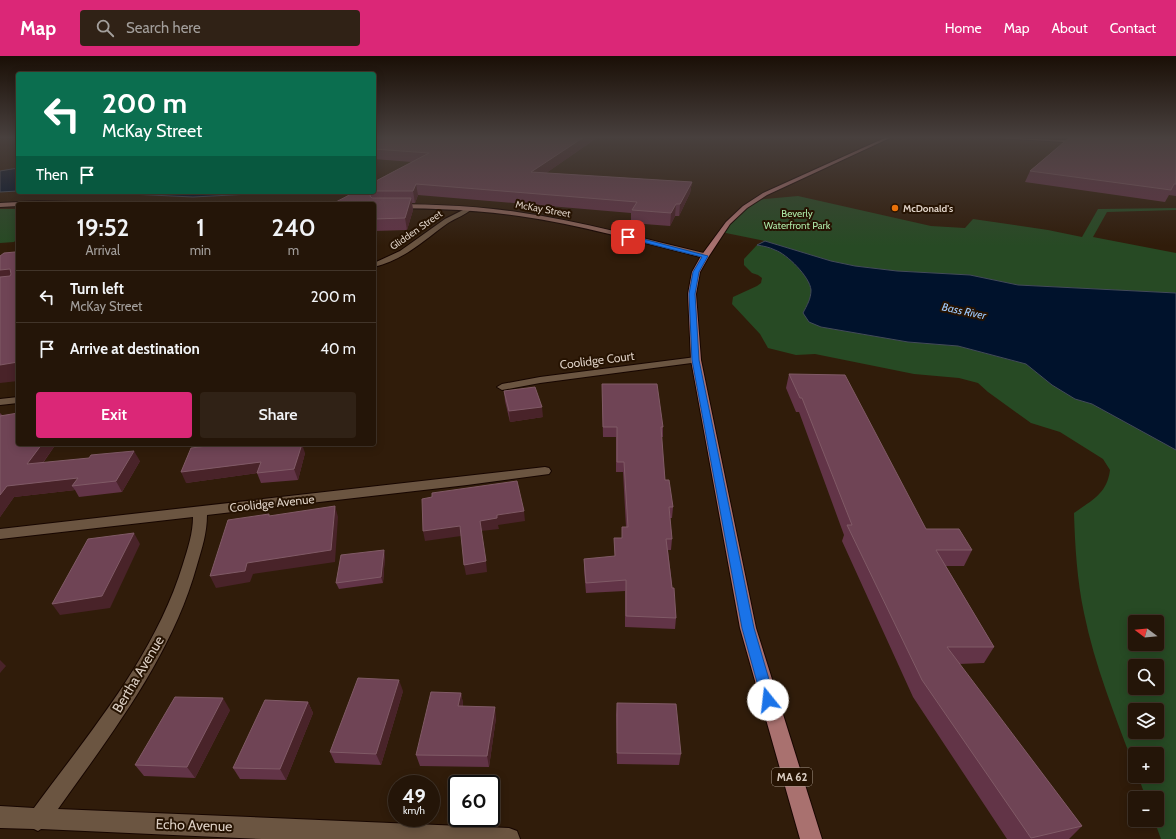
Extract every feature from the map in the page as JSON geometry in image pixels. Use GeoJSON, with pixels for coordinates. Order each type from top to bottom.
{"type":"FeatureCollection","features":[{"type":"Feature","properties":{"kind":"main road","name":"MA 62"},"geometry":{"type":"LineString","coordinates":[[811,839],[748,628],[696,360],[692,294],[696,272],[705,256],[728,223],[755,200],[812,174]]}},
{"type":"Feature","properties":{"kind":"main road"},"geometry":{"type":"LineString","coordinates":[[0,205],[16,204]]}},
{"type":"Feature","properties":{"kind":"main road","name":"McKay Street"},"geometry":{"type":"LineString","coordinates":[[376,206],[470,209],[520,214],[628,237],[705,256]]}},
{"type":"Feature","properties":{"kind":"street","name":"Glidden Street"},"geometry":{"type":"LineString","coordinates":[[376,265],[386,263],[400,256],[447,221],[470,209]]}},
{"type":"Feature","properties":{"kind":"street","name":"Coolidge Court"},"geometry":{"type":"LineString","coordinates":[[502,387],[540,380],[696,360]]}},
{"type":"Feature","properties":{"kind":"street"},"geometry":{"type":"LineString","coordinates":[[0,402],[16,400]]}},
{"type":"Feature","properties":{"kind":"street","name":"Coolidge Avenue"},"geometry":{"type":"LineString","coordinates":[[0,534],[545,471]]}},
{"type":"Feature","properties":{"kind":"street","name":"Bertha Avenue"},"geometry":{"type":"LineString","coordinates":[[38,820],[128,695],[167,626],[186,579],[200,530],[200,511]]}},
{"type":"Feature","properties":{"kind":"street","name":"Echo Avenue"},"geometry":{"type":"LineString","coordinates":[[0,817],[38,820],[509,839]]}},
{"type":"Feature","properties":{"kind":"green space","name":"Beverly Waterfront Park"},"geometry":{"type":"Polygon","coordinates":[[[798,196],[931,226],[965,228],[973,219],[1048,230],[1082,237],[1098,209],[1176,208],[1176,210],[1107,212],[1093,237],[1176,253],[1176,293],[1018,285],[970,275],[897,271],[855,266],[831,261],[765,241],[721,232],[755,200],[798,196]]]}},
{"type":"Feature","properties":{"kind":"green space"},"geometry":{"type":"Polygon","coordinates":[[[0,209],[16,209],[16,240],[14,242],[0,243],[0,209]]]}},
{"type":"Feature","properties":{"kind":"green space"},"geometry":{"type":"Polygon","coordinates":[[[757,245],[768,247],[786,256],[807,279],[810,285],[810,299],[803,313],[821,327],[908,342],[958,346],[1026,364],[1052,385],[1075,399],[1092,404],[1176,450],[1176,839],[1161,839],[1157,827],[1164,827],[1164,791],[1143,791],[1141,783],[1164,783],[1164,747],[1128,747],[1128,751],[1100,673],[1082,601],[1077,563],[1074,513],[1098,496],[1106,485],[1110,470],[1103,459],[1060,432],[1031,423],[978,383],[959,378],[914,374],[815,354],[796,355],[768,348],[760,334],[732,304],[733,297],[761,283],[762,278],[752,273],[744,265],[744,259],[757,245]]]}},
{"type":"Feature","properties":{"kind":"water"},"geometry":{"type":"Polygon","coordinates":[[[0,174],[16,174],[16,191],[0,192],[0,174]]]}},
{"type":"Feature","properties":{"kind":"water"},"geometry":{"type":"Polygon","coordinates":[[[130,194],[251,194],[193,197],[130,194]]]}},
{"type":"Feature","properties":{"kind":"water","name":"Bass River"},"geometry":{"type":"Polygon","coordinates":[[[765,241],[831,261],[855,266],[897,271],[970,275],[1018,285],[1176,293],[1176,450],[1092,404],[1075,399],[1052,385],[1026,364],[958,346],[908,342],[821,327],[809,322],[803,313],[811,293],[810,285],[807,279],[786,256],[773,249],[757,245],[765,241]]]}},
{"type":"Feature","properties":{"kind":"building"},"geometry":{"type":"Polygon","coordinates":[[[390,174],[556,174],[692,182],[680,204],[676,204],[671,213],[632,210],[637,202],[416,184],[413,191],[376,191],[376,181],[390,174]]]}},
{"type":"Feature","properties":{"kind":"building"},"geometry":{"type":"Polygon","coordinates":[[[1049,174],[1176,174],[1176,184],[1174,184],[1171,190],[1049,174]]]}},
{"type":"Feature","properties":{"kind":"building"},"geometry":{"type":"Polygon","coordinates":[[[351,194],[370,194],[372,198],[411,198],[405,218],[376,219],[376,202],[336,202],[351,194]]]}},
{"type":"Feature","properties":{"kind":"building"},"geometry":{"type":"Polygon","coordinates":[[[15,252],[16,362],[0,365],[0,277],[10,276],[11,274],[10,269],[0,270],[0,256],[4,253],[15,252]]]}},
{"type":"Feature","properties":{"kind":"building"},"geometry":{"type":"Polygon","coordinates":[[[789,374],[845,375],[926,529],[959,529],[972,550],[936,550],[994,647],[947,647],[1082,826],[1031,838],[922,680],[847,525],[852,525],[802,398],[800,398],[789,374]]]}},
{"type":"Feature","properties":{"kind":"building"},"geometry":{"type":"Polygon","coordinates":[[[602,384],[657,384],[663,427],[661,427],[665,480],[669,480],[673,507],[669,507],[672,539],[666,539],[672,588],[674,588],[676,618],[626,616],[626,580],[586,583],[584,559],[615,556],[614,538],[622,538],[622,527],[628,527],[624,462],[617,462],[617,427],[603,427],[602,384]]]}},
{"type":"Feature","properties":{"kind":"building"},"geometry":{"type":"Polygon","coordinates":[[[535,387],[542,407],[509,411],[504,391],[535,387]]]}},
{"type":"Feature","properties":{"kind":"building"},"geometry":{"type":"Polygon","coordinates":[[[16,413],[16,446],[40,446],[27,464],[89,458],[91,455],[134,451],[116,481],[72,486],[78,478],[7,486],[0,495],[0,416],[16,413]]]}},
{"type":"Feature","properties":{"kind":"building"},"geometry":{"type":"Polygon","coordinates":[[[208,446],[301,446],[294,469],[257,473],[261,462],[181,472],[191,448],[208,446]]]}},
{"type":"Feature","properties":{"kind":"building"},"geometry":{"type":"Polygon","coordinates":[[[517,481],[524,511],[497,515],[497,518],[480,521],[486,561],[464,565],[460,526],[423,531],[422,499],[432,497],[432,493],[517,481]]]}},
{"type":"Feature","properties":{"kind":"building"},"geometry":{"type":"Polygon","coordinates":[[[335,506],[331,550],[247,563],[245,571],[210,576],[228,520],[269,514],[269,516],[335,506]]]}},
{"type":"Feature","properties":{"kind":"building"},"geometry":{"type":"Polygon","coordinates":[[[134,533],[102,596],[52,604],[88,539],[134,533]]]}},
{"type":"Feature","properties":{"kind":"building"},"geometry":{"type":"Polygon","coordinates":[[[384,550],[381,577],[336,583],[341,555],[384,550]]]}},
{"type":"Feature","properties":{"kind":"building"},"geometry":{"type":"Polygon","coordinates":[[[358,678],[399,680],[376,754],[330,752],[358,678]]]}},
{"type":"Feature","properties":{"kind":"building"},"geometry":{"type":"Polygon","coordinates":[[[431,692],[461,693],[458,706],[495,707],[487,756],[416,755],[431,692]]]}},
{"type":"Feature","properties":{"kind":"building"},"geometry":{"type":"Polygon","coordinates":[[[175,697],[223,698],[187,767],[135,765],[175,697]]]}},
{"type":"Feature","properties":{"kind":"building"},"geometry":{"type":"Polygon","coordinates":[[[265,700],[308,702],[280,769],[233,768],[265,700]]]}},
{"type":"Feature","properties":{"kind":"building"},"geometry":{"type":"Polygon","coordinates":[[[617,703],[676,704],[681,754],[617,753],[617,703]]]}},
{"type":"Feature","properties":{"kind":"place","name":"McDonald's"},"geometry":{"type":"Point","coordinates":[895,208]}},
{"type":"Feature","properties":{"kind":"route"},"geometry":{"type":"LineString","coordinates":[[628,237],[705,256],[696,272],[692,294],[696,360],[748,628],[768,700]]}}]}
